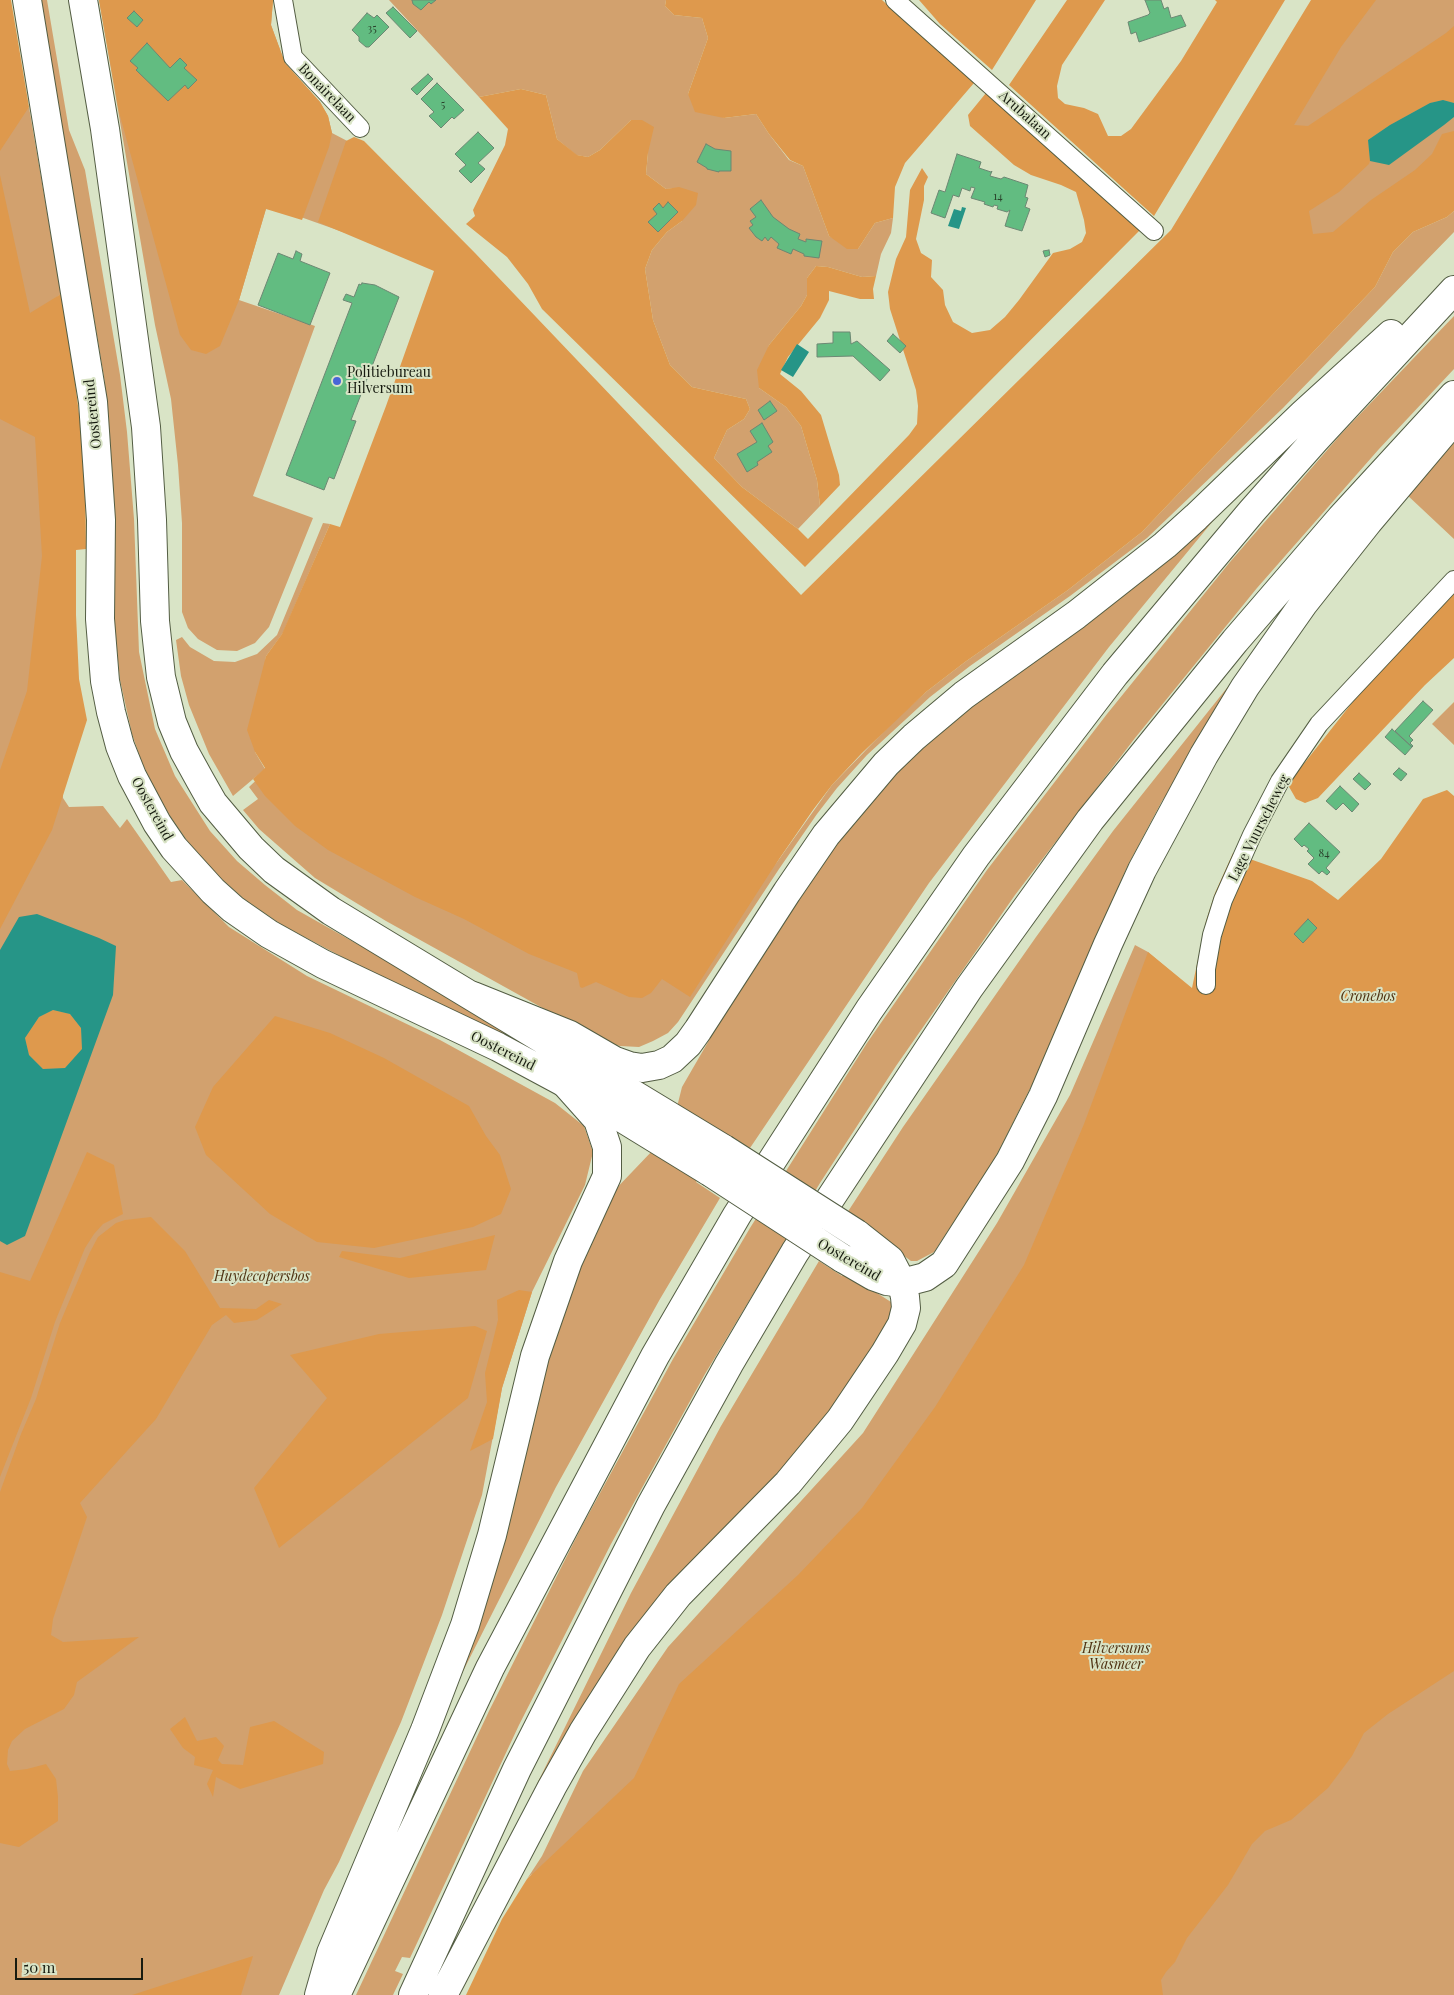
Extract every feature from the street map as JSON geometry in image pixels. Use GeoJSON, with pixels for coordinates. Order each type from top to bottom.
{"type":"FeatureCollection","features":[{"type":"Feature","properties":{"kind":"main road","name":"Oostereind"},"geometry":{"type":"LineString","coordinates":[[27,0],[93,402],[101,520],[100,619],[105,681],[120,746],[144,799],[174,848],[196,873],[233,909],[270,934],[323,964],[498,1047],[565,1083],[710,1172],[842,1258],[873,1276],[902,1284]]}},
{"type":"Feature","properties":{"kind":"main road","name":"Oostereind"},"geometry":{"type":"LineString","coordinates":[[83,0],[105,129],[146,427],[152,520],[156,649],[165,699],[172,722],[184,752],[213,803],[235,831],[274,870],[331,911],[724,1149],[857,1234],[890,1260],[902,1284]]}},
{"type":"Feature","properties":{"kind":"main road"},"geometry":{"type":"LineString","coordinates":[[474,996],[570,1035],[615,1061],[629,1066],[642,1068],[659,1065],[677,1055],[698,1030],[786,892],[826,835],[886,764],[964,694],[1076,615],[1165,545],[1381,343],[1429,303],[1454,288]]}},
{"type":"Feature","properties":{"kind":"main road"},"geometry":{"type":"LineString","coordinates":[[336,1995],[490,1668],[655,1356],[737,1215],[869,1010],[976,856],[1115,674],[1252,511],[1454,288]]}},
{"type":"Feature","properties":{"kind":"main road"},"geometry":{"type":"LineString","coordinates":[[414,1995],[517,1769],[647,1514],[729,1364],[795,1252],[969,988],[1090,820],[1235,641],[1341,518],[1454,395]]}},
{"type":"Feature","properties":{"kind":"main road"},"geometry":{"type":"LineString","coordinates":[[443,1995],[552,1787],[583,1732],[637,1647],[678,1595],[788,1483],[840,1420],[902,1324],[906,1308],[906,1296],[902,1284],[925,1277],[944,1264],[1010,1161],[1043,1096],[1142,870],[1204,755],[1245,687],[1304,603],[1368,522],[1454,420]]}},
{"type":"Feature","properties":{"kind":"main road"},"geometry":{"type":"LineString","coordinates":[[319,1995],[331,1953],[425,1730],[466,1625],[492,1535],[535,1356],[564,1269],[607,1176],[607,1148],[598,1120],[565,1083]]}},
{"type":"Feature","properties":{"kind":"street","name":"Bonairelaan"},"geometry":{"type":"LineString","coordinates":[[283,0],[293,58],[360,128]]}},
{"type":"Feature","properties":{"kind":"street","name":"Arubalaan"},"geometry":{"type":"LineString","coordinates":[[895,0],[1154,231]]}},
{"type":"Feature","properties":{"kind":"street","name":"Lage Vuurscheweg"},"geometry":{"type":"LineString","coordinates":[[1206,985],[1206,969],[1210,943],[1223,900],[1252,835],[1280,781],[1319,724],[1454,580]]}},
{"type":"Feature","properties":{"kind":"green space","name":"Huydecopersbos"},"geometry":{"type":"Polygon","coordinates":[[[0,0],[6,0],[27,109],[29,107],[61,294],[53,300],[63,798],[69,807],[103,806],[120,828],[127,819],[171,882],[182,880],[229,927],[307,976],[440,1040],[555,1103],[584,1126],[593,1152],[585,1185],[532,1292],[502,1388],[482,1495],[442,1615],[401,1722],[339,1862],[324,1890],[279,1995],[0,1995],[0,0]]]}},
{"type":"Feature","properties":{"kind":"green space"},"geometry":{"type":"Polygon","coordinates":[[[0,0],[11,0],[29,107],[0,151],[0,0]]]}},
{"type":"Feature","properties":{"kind":"green space"},"geometry":{"type":"Polygon","coordinates":[[[40,0],[47,0],[69,130],[85,170],[120,375],[127,432],[134,519],[139,652],[155,729],[175,776],[210,831],[237,861],[297,910],[545,1050],[652,1116],[453,1011],[363,968],[282,925],[244,899],[215,873],[188,842],[153,786],[142,763],[132,734],[120,680],[114,621],[109,433],[104,377],[40,0]]]}},
{"type":"Feature","properties":{"kind":"green space"},"geometry":{"type":"Polygon","coordinates":[[[99,0],[273,0],[271,25],[285,63],[320,102],[328,116],[332,133],[353,144],[804,601],[1175,232],[1316,0],[1454,0],[1454,192],[824,783],[775,865],[832,785],[897,718],[926,692],[965,662],[1068,590],[1142,532],[1375,287],[1393,252],[1413,232],[1447,217],[1454,211],[1454,232],[1283,408],[1147,538],[930,697],[867,755],[837,788],[817,814],[678,1022],[668,1033],[639,1047],[620,1046],[602,1041],[386,921],[315,878],[259,829],[243,810],[258,799],[249,787],[267,770],[342,535],[441,267],[267,205],[239,300],[315,326],[253,496],[313,518],[269,627],[255,643],[237,651],[217,650],[198,639],[188,628],[182,612],[182,523],[171,399],[155,325],[99,0]]]}},
{"type":"Feature","properties":{"kind":"green space"},"geometry":{"type":"Polygon","coordinates":[[[99,0],[273,0],[271,25],[285,63],[320,102],[328,116],[332,133],[329,147],[302,220],[266,209],[239,300],[220,346],[206,354],[191,350],[180,335],[119,112],[99,0]]]}},
{"type":"Feature","properties":{"kind":"green space"},"geometry":{"type":"Polygon","coordinates":[[[389,0],[666,0],[665,6],[674,15],[702,18],[708,38],[688,94],[724,118],[756,114],[789,160],[803,166],[829,236],[858,249],[875,223],[893,218],[891,233],[881,254],[876,276],[862,277],[828,267],[816,266],[807,278],[807,295],[801,306],[769,345],[759,388],[786,407],[801,426],[817,480],[820,506],[798,529],[742,487],[714,458],[727,430],[744,419],[750,409],[746,399],[692,387],[670,365],[653,320],[645,269],[652,250],[667,232],[682,221],[679,188],[666,189],[646,174],[648,153],[631,120],[600,150],[588,157],[576,155],[557,139],[546,95],[521,89],[479,97],[389,0]]]}},
{"type":"Feature","properties":{"kind":"green space"},"geometry":{"type":"Polygon","coordinates":[[[666,0],[882,0],[974,83],[905,163],[895,187],[893,218],[875,223],[858,249],[847,249],[829,236],[803,166],[790,160],[756,114],[724,118],[695,112],[688,94],[708,38],[702,18],[674,15],[665,6],[666,0]]]}},
{"type":"Feature","properties":{"kind":"green space"},"geometry":{"type":"Polygon","coordinates":[[[919,0],[1036,0],[992,70],[940,24],[919,0]]]}},
{"type":"Feature","properties":{"kind":"green space"},"geometry":{"type":"Polygon","coordinates":[[[1067,0],[1105,0],[1062,65],[1057,86],[1058,98],[1065,104],[1084,108],[1098,114],[1108,136],[1121,136],[1131,129],[1181,61],[1217,2],[1215,0],[1285,0],[1154,216],[1009,85],[1067,0]]]}},
{"type":"Feature","properties":{"kind":"green space"},"geometry":{"type":"Polygon","coordinates":[[[1311,0],[1376,0],[1341,47],[1294,125],[1308,126],[1454,26],[1454,103],[1443,100],[1430,103],[1390,125],[1368,140],[1369,164],[1339,192],[1309,211],[1313,234],[1333,232],[1371,200],[1415,170],[1432,154],[1442,134],[1454,131],[1454,211],[1447,217],[1413,232],[1393,252],[1375,287],[1142,532],[1068,590],[965,662],[926,692],[862,753],[832,785],[813,810],[775,865],[690,997],[662,979],[651,993],[642,998],[629,997],[596,982],[582,988],[580,987],[577,973],[529,954],[464,919],[415,897],[328,850],[295,826],[265,796],[253,779],[265,768],[255,752],[247,730],[266,656],[282,634],[330,524],[340,527],[434,271],[318,222],[346,141],[354,137],[364,141],[475,253],[801,595],[1171,230],[1311,0]]]}},
{"type":"Feature","properties":{"kind":"green space"},"geometry":{"type":"Polygon","coordinates":[[[521,89],[546,95],[557,139],[577,155],[588,157],[600,150],[631,120],[642,120],[654,127],[648,153],[646,174],[666,189],[679,187],[698,193],[696,205],[682,221],[667,232],[652,250],[645,269],[653,320],[670,365],[692,387],[746,399],[750,409],[744,419],[727,430],[714,458],[742,487],[798,529],[808,539],[909,435],[917,424],[918,406],[916,390],[890,309],[888,292],[896,259],[906,237],[910,190],[922,168],[928,177],[924,186],[924,200],[916,239],[921,253],[932,260],[931,277],[943,290],[945,305],[953,322],[972,333],[990,330],[1005,317],[1053,253],[1070,249],[1082,242],[1086,233],[1076,192],[1031,175],[1014,165],[970,126],[968,115],[986,93],[1140,230],[805,567],[542,309],[528,284],[507,257],[466,224],[475,216],[473,210],[505,145],[508,129],[479,97],[521,89]]]}},
{"type":"Feature","properties":{"kind":"green space"},"geometry":{"type":"Polygon","coordinates":[[[0,175],[30,313],[61,294],[74,373],[85,463],[86,549],[76,550],[76,615],[79,679],[87,720],[52,830],[0,929],[0,770],[27,691],[42,556],[35,437],[0,419],[0,175]]]}},
{"type":"Feature","properties":{"kind":"green space"},"geometry":{"type":"Polygon","coordinates":[[[816,266],[828,267],[862,277],[876,276],[873,289],[874,299],[860,299],[829,291],[829,300],[820,318],[788,357],[780,374],[801,391],[821,415],[839,475],[840,485],[820,506],[817,480],[801,426],[786,407],[759,388],[757,370],[769,345],[801,306],[807,295],[807,278],[816,266]]]}},
{"type":"Feature","properties":{"kind":"green space"},"geometry":{"type":"Polygon","coordinates":[[[1454,316],[1454,369],[1379,449],[1257,588],[1135,738],[1015,895],[896,1066],[820,1183],[705,1374],[611,1544],[519,1725],[410,1958],[402,1957],[395,1971],[403,1974],[393,1995],[356,1995],[489,1711],[581,1528],[673,1359],[750,1228],[867,1043],[987,870],[1107,714],[1230,562],[1342,433],[1454,316]]]}},
{"type":"Feature","properties":{"kind":"green space"},"geometry":{"type":"Polygon","coordinates":[[[1454,443],[1454,539],[1405,493],[1454,443]]]}},
{"type":"Feature","properties":{"kind":"green space"},"geometry":{"type":"Polygon","coordinates":[[[1227,504],[1109,647],[929,883],[750,1148],[677,1107],[682,1087],[708,1042],[720,1012],[834,840],[918,746],[1227,504]]]}},
{"type":"Feature","properties":{"kind":"green space"},"geometry":{"type":"Polygon","coordinates":[[[323,523],[330,524],[283,633],[266,656],[255,752],[265,769],[233,796],[209,754],[189,705],[181,676],[176,640],[182,637],[190,647],[214,661],[235,662],[257,654],[277,635],[323,523]]]}},
{"type":"Feature","properties":{"kind":"green space"},"geometry":{"type":"Polygon","coordinates":[[[1454,590],[1454,658],[1425,685],[1318,798],[1305,803],[1296,799],[1288,785],[1291,780],[1363,689],[1454,590]]]}},
{"type":"Feature","properties":{"kind":"green space"},"geometry":{"type":"Polygon","coordinates":[[[1242,669],[1201,745],[1162,801],[1127,867],[1041,1067],[993,1162],[934,1252],[917,1261],[911,1261],[847,1213],[903,1127],[1036,937],[1113,831],[1242,669]]]}},
{"type":"Feature","properties":{"kind":"green space"},"geometry":{"type":"Polygon","coordinates":[[[1454,702],[1454,745],[1432,724],[1454,702]]]}},
{"type":"Feature","properties":{"kind":"green space","name":"Hilversums Wasmeer"},"geometry":{"type":"Polygon","coordinates":[[[1447,790],[1454,796],[1454,1671],[1388,1714],[1364,1733],[1352,1756],[1328,1788],[1291,1820],[1265,1831],[1252,1844],[1228,1885],[1187,1938],[1175,1962],[1161,1980],[1163,1995],[466,1995],[502,1919],[527,1879],[634,1778],[679,1684],[798,1575],[862,1508],[935,1407],[1024,1265],[1084,1124],[1148,952],[1192,988],[1206,921],[1215,893],[1233,853],[1312,881],[1338,900],[1381,859],[1423,799],[1447,790]]]}},
{"type":"Feature","properties":{"kind":"green space","name":"Hilversums Wasmeer"},"geometry":{"type":"Polygon","coordinates":[[[1135,945],[1148,952],[1192,989],[1454,1253],[1454,1995],[473,1995],[532,1874],[527,1879],[542,1856],[583,1771],[668,1647],[863,1433],[997,1223],[1070,1095],[1135,945]]]}},
{"type":"Feature","properties":{"kind":"green space"},"geometry":{"type":"Polygon","coordinates":[[[53,1010],[70,1014],[81,1028],[82,1050],[65,1068],[43,1069],[29,1055],[25,1038],[39,1017],[53,1010]]]}},
{"type":"Feature","properties":{"kind":"green space"},"geometry":{"type":"Polygon","coordinates":[[[275,1016],[330,1033],[384,1058],[469,1106],[486,1136],[500,1155],[511,1189],[501,1214],[473,1227],[374,1248],[317,1242],[270,1214],[206,1155],[195,1127],[213,1087],[275,1016]]]}},
{"type":"Feature","properties":{"kind":"green space"},"geometry":{"type":"Polygon","coordinates":[[[654,1149],[699,1178],[696,1182],[720,1198],[660,1299],[556,1487],[445,1707],[541,1357],[611,1194],[654,1149]]]}},
{"type":"Feature","properties":{"kind":"green space"},"geometry":{"type":"Polygon","coordinates":[[[87,1152],[114,1165],[123,1214],[103,1224],[85,1248],[55,1322],[31,1398],[0,1477],[0,1272],[30,1281],[87,1152]]]}},
{"type":"Feature","properties":{"kind":"green space"},"geometry":{"type":"Polygon","coordinates":[[[151,1217],[185,1251],[220,1308],[256,1309],[269,1300],[282,1304],[257,1320],[234,1323],[226,1315],[212,1325],[156,1419],[80,1503],[87,1517],[53,1619],[51,1635],[63,1642],[139,1637],[77,1682],[74,1695],[64,1709],[25,1729],[12,1741],[8,1750],[7,1764],[10,1771],[46,1764],[56,1779],[58,1821],[19,1847],[0,1843],[0,1492],[36,1399],[60,1323],[98,1237],[116,1223],[151,1217]]]}},
{"type":"Feature","properties":{"kind":"green space"},"geometry":{"type":"Polygon","coordinates":[[[495,1235],[486,1270],[409,1278],[339,1257],[342,1251],[400,1258],[495,1235]]]}},
{"type":"Feature","properties":{"kind":"green space"},"geometry":{"type":"Polygon","coordinates":[[[819,1261],[842,1276],[844,1272],[891,1302],[889,1325],[835,1409],[736,1522],[503,1853],[631,1593],[721,1426],[819,1261]]]}},
{"type":"Feature","properties":{"kind":"green space"},"geometry":{"type":"Polygon","coordinates":[[[519,1290],[532,1292],[502,1388],[493,1439],[470,1451],[487,1402],[485,1373],[498,1320],[497,1300],[519,1290]]]}},
{"type":"Feature","properties":{"kind":"green space"},"geometry":{"type":"Polygon","coordinates":[[[475,1326],[487,1331],[468,1398],[279,1548],[254,1488],[327,1398],[290,1355],[379,1334],[475,1326]]]}},
{"type":"Feature","properties":{"kind":"green space"},"geometry":{"type":"Polygon","coordinates":[[[185,1717],[197,1741],[216,1737],[224,1746],[218,1760],[222,1764],[243,1765],[250,1727],[274,1721],[324,1752],[323,1764],[240,1789],[216,1777],[213,1797],[207,1784],[213,1770],[194,1765],[195,1757],[183,1748],[170,1729],[185,1717]]]}},
{"type":"Feature","properties":{"kind":"green space"},"geometry":{"type":"Polygon","coordinates":[[[253,1956],[241,1995],[132,1995],[253,1956]]]}},
{"type":"Feature","properties":{"kind":"water"},"geometry":{"type":"Polygon","coordinates":[[[1443,100],[1454,103],[1454,117],[1389,165],[1370,161],[1368,140],[1390,125],[1430,103],[1443,100]]]}},
{"type":"Feature","properties":{"kind":"water"},"geometry":{"type":"Polygon","coordinates":[[[962,207],[966,208],[959,229],[948,226],[954,209],[961,211],[962,207]]]}},
{"type":"Feature","properties":{"kind":"water"},"geometry":{"type":"Polygon","coordinates":[[[797,344],[809,352],[793,377],[781,370],[797,344]]]}},
{"type":"Feature","properties":{"kind":"water"},"geometry":{"type":"Polygon","coordinates":[[[37,914],[116,946],[113,995],[25,1236],[7,1245],[0,1241],[0,950],[19,917],[37,914]],[[53,1010],[39,1017],[25,1038],[29,1055],[43,1069],[65,1068],[82,1049],[81,1028],[70,1014],[53,1010]]]}},
{"type":"Feature","properties":{"kind":"building"},"geometry":{"type":"Polygon","coordinates":[[[412,0],[436,0],[431,4],[429,2],[421,10],[413,4],[412,0]]]}},
{"type":"Feature","properties":{"kind":"building"},"geometry":{"type":"Polygon","coordinates":[[[1145,0],[1161,0],[1164,9],[1168,7],[1171,18],[1181,15],[1186,26],[1139,42],[1136,32],[1131,34],[1128,22],[1150,13],[1145,0]]]}},
{"type":"Feature","properties":{"kind":"building"},"geometry":{"type":"Polygon","coordinates":[[[393,7],[417,31],[410,38],[386,13],[393,7]]]}},
{"type":"Feature","properties":{"kind":"building"},"geometry":{"type":"Polygon","coordinates":[[[134,11],[143,20],[137,27],[127,18],[134,11]]]}},
{"type":"Feature","properties":{"kind":"building"},"geometry":{"type":"Polygon","coordinates":[[[367,13],[374,18],[377,15],[389,27],[369,47],[366,47],[359,41],[359,37],[352,30],[367,13]]]}},
{"type":"Feature","properties":{"kind":"building"},"geometry":{"type":"Polygon","coordinates":[[[147,43],[170,68],[180,58],[187,65],[184,68],[197,80],[188,89],[185,85],[168,101],[136,70],[138,68],[130,61],[147,43]]]}},
{"type":"Feature","properties":{"kind":"building"},"geometry":{"type":"Polygon","coordinates":[[[428,74],[433,79],[417,95],[411,89],[428,74]]]}},
{"type":"Feature","properties":{"kind":"building"},"geometry":{"type":"Polygon","coordinates":[[[437,83],[464,110],[454,119],[452,117],[441,128],[429,116],[434,112],[421,99],[437,83]]]}},
{"type":"Feature","properties":{"kind":"building"},"geometry":{"type":"Polygon","coordinates":[[[478,132],[494,148],[478,163],[485,169],[471,183],[459,171],[466,165],[455,154],[478,132]]]}},
{"type":"Feature","properties":{"kind":"building"},"geometry":{"type":"Polygon","coordinates":[[[706,144],[715,149],[731,151],[731,171],[719,172],[707,169],[697,162],[706,144]]]}},
{"type":"Feature","properties":{"kind":"building"},"geometry":{"type":"Polygon","coordinates":[[[957,154],[981,162],[979,168],[992,171],[990,176],[1001,179],[1004,177],[1028,185],[1025,197],[1028,198],[1025,207],[1030,209],[1022,231],[1005,226],[1010,210],[1007,212],[997,209],[998,206],[994,205],[993,207],[984,204],[985,202],[971,198],[975,188],[971,187],[970,191],[962,188],[959,197],[953,195],[945,218],[931,213],[939,190],[945,192],[957,154]]]}},
{"type":"Feature","properties":{"kind":"building"},"geometry":{"type":"Polygon","coordinates":[[[761,200],[773,217],[789,229],[800,234],[798,239],[806,242],[806,239],[822,241],[819,258],[804,256],[804,254],[793,249],[791,254],[777,248],[779,244],[771,237],[768,241],[765,237],[762,241],[756,237],[749,228],[753,225],[750,221],[756,217],[750,209],[761,200]]]}},
{"type":"Feature","properties":{"kind":"building"},"geometry":{"type":"Polygon","coordinates":[[[668,202],[678,212],[658,232],[648,222],[657,214],[653,209],[659,203],[663,208],[668,202]]]}},
{"type":"Feature","properties":{"kind":"building"},"geometry":{"type":"Polygon","coordinates":[[[1049,250],[1050,255],[1045,257],[1043,251],[1049,250]]]}},
{"type":"Feature","properties":{"kind":"building"},"geometry":{"type":"Polygon","coordinates":[[[296,251],[302,254],[300,261],[330,273],[310,325],[258,305],[278,253],[293,259],[296,251]]]}},
{"type":"Feature","properties":{"kind":"building"},"geometry":{"type":"Polygon","coordinates":[[[362,283],[375,285],[399,297],[351,420],[356,421],[334,479],[329,477],[324,490],[286,475],[352,303],[343,300],[346,294],[354,297],[359,284],[361,285],[362,283]]]}},
{"type":"Feature","properties":{"kind":"building"},"geometry":{"type":"Polygon","coordinates":[[[833,332],[850,332],[851,344],[857,341],[890,370],[880,381],[853,356],[817,357],[817,344],[833,343],[833,332]]]}},
{"type":"Feature","properties":{"kind":"building"},"geometry":{"type":"Polygon","coordinates":[[[893,334],[906,346],[900,353],[887,341],[893,334]]]}},
{"type":"Feature","properties":{"kind":"building"},"geometry":{"type":"Polygon","coordinates":[[[770,401],[777,411],[764,420],[758,410],[770,401]]]}},
{"type":"Feature","properties":{"kind":"building"},"geometry":{"type":"Polygon","coordinates":[[[762,423],[773,442],[768,446],[772,452],[757,462],[758,465],[747,472],[737,454],[757,442],[750,431],[762,423]]]}},
{"type":"Feature","properties":{"kind":"building"},"geometry":{"type":"Polygon","coordinates":[[[1423,701],[1433,710],[1409,736],[1413,740],[1410,743],[1412,747],[1395,731],[1423,701]]]}},
{"type":"Feature","properties":{"kind":"building"},"geometry":{"type":"Polygon","coordinates":[[[1392,729],[1412,747],[1405,755],[1385,737],[1392,729]]]}},
{"type":"Feature","properties":{"kind":"building"},"geometry":{"type":"Polygon","coordinates":[[[1399,768],[1407,774],[1401,781],[1393,774],[1399,768]]]}},
{"type":"Feature","properties":{"kind":"building"},"geometry":{"type":"Polygon","coordinates":[[[1359,773],[1371,784],[1365,790],[1353,779],[1359,773]]]}},
{"type":"Feature","properties":{"kind":"building"},"geometry":{"type":"Polygon","coordinates":[[[1340,786],[1359,804],[1352,812],[1343,803],[1336,810],[1326,801],[1340,786]]]}},
{"type":"Feature","properties":{"kind":"building"},"geometry":{"type":"Polygon","coordinates":[[[1309,823],[1340,852],[1326,868],[1330,872],[1327,875],[1322,871],[1319,874],[1308,864],[1314,858],[1307,851],[1309,849],[1304,845],[1302,847],[1294,839],[1309,823]]]}},
{"type":"Feature","properties":{"kind":"building"},"geometry":{"type":"Polygon","coordinates":[[[1308,919],[1317,928],[1303,943],[1294,934],[1308,919]]]}},
{"type":"Feature","properties":{"kind":"place","name":"Politiebureau Hilversum"},"geometry":{"type":"Point","coordinates":[337,381]}},
{"type":"Feature","properties":{"kind":"park label","name":"Cronebos"},"geometry":{"type":"Point","coordinates":[1368,997]}}]}
